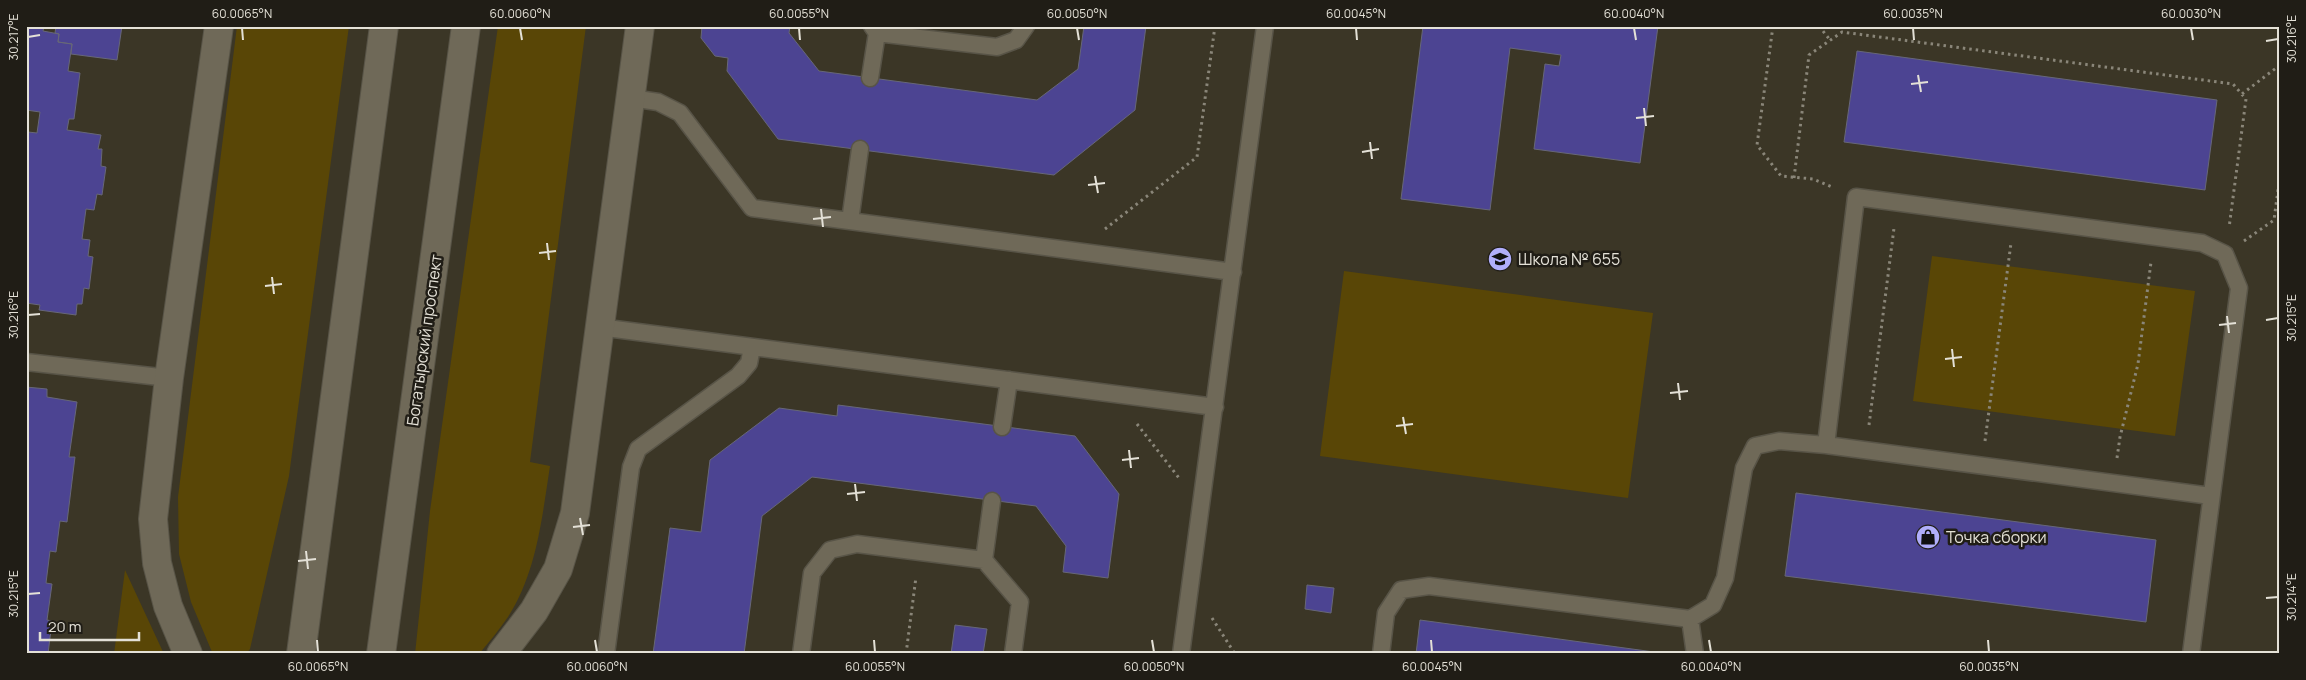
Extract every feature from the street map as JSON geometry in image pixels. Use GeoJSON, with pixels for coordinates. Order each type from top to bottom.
{"type":"FeatureCollection","features":[{"type":"Feature","properties":{"kind":"street"},"geometry":{"type":"LineString","coordinates":[[188,654],[168,606],[157,563],[153,518],[169,378],[219,26]]}},
{"type":"Feature","properties":{"kind":"street"},"geometry":{"type":"LineString","coordinates":[[301,654],[384,26]]}},
{"type":"Feature","properties":{"kind":"street","name":"Богатырский проспект"},"geometry":{"type":"LineString","coordinates":[[381,654],[466,26]]}},
{"type":"Feature","properties":{"kind":"street"},"geometry":{"type":"LineString","coordinates":[[501,654],[534,611],[558,569],[575,513],[640,26]]}},
{"type":"Feature","properties":{"kind":"lane"},"geometry":{"type":"LineString","coordinates":[[870,78],[875,29],[997,47],[1016,40],[1026,26]]}},
{"type":"Feature","properties":{"kind":"lane"},"geometry":{"type":"LineString","coordinates":[[1181,654],[1265,26]]}},
{"type":"Feature","properties":{"kind":"lane"},"geometry":{"type":"LineString","coordinates":[[631,98],[658,102],[680,113],[752,208],[1233,272]]}},
{"type":"Feature","properties":{"kind":"lane"},"geometry":{"type":"LineString","coordinates":[[850,221],[860,149]]}},
{"type":"Feature","properties":{"kind":"lane"},"geometry":{"type":"LineString","coordinates":[[1826,445],[1856,197],[2202,243],[2225,254],[2239,288],[2191,654]]}},
{"type":"Feature","properties":{"kind":"lane"},"geometry":{"type":"LineString","coordinates":[[599,327],[1215,407]]}},
{"type":"Feature","properties":{"kind":"lane"},"geometry":{"type":"LineString","coordinates":[[606,654],[631,467],[638,449],[738,376],[749,363],[752,347]]}},
{"type":"Feature","properties":{"kind":"lane"},"geometry":{"type":"LineString","coordinates":[[26,362],[169,378]]}},
{"type":"Feature","properties":{"kind":"lane"},"geometry":{"type":"LineString","coordinates":[[1002,427],[1009,380]]}},
{"type":"Feature","properties":{"kind":"lane"},"geometry":{"type":"LineString","coordinates":[[1381,654],[1386,613],[1401,590],[1429,586],[1690,619],[1713,605],[1725,578],[1744,468],[1755,446],[1779,441],[1866,450],[2211,496]]}},
{"type":"Feature","properties":{"kind":"lane"},"geometry":{"type":"LineString","coordinates":[[984,560],[992,501]]}},
{"type":"Feature","properties":{"kind":"lane"},"geometry":{"type":"LineString","coordinates":[[801,654],[812,573],[830,550],[857,544],[984,560],[1020,602],[1014,654]]}},
{"type":"Feature","properties":{"kind":"lane"},"geometry":{"type":"LineString","coordinates":[[1690,619],[1695,654]]}},
{"type":"Feature","properties":{"kind":"path"},"geometry":{"type":"LineString","coordinates":[[1077,251],[1197,157],[1215,26]]}},
{"type":"Feature","properties":{"kind":"path"},"geometry":{"type":"LineString","coordinates":[[1773,26],[1757,145],[1780,176],[1813,179],[1856,197]]}},
{"type":"Feature","properties":{"kind":"path"},"geometry":{"type":"LineString","coordinates":[[1819,26],[1830,40]]}},
{"type":"Feature","properties":{"kind":"path"},"geometry":{"type":"LineString","coordinates":[[1794,178],[1809,55],[1842,32],[2233,84],[2246,99],[2225,254]]}},
{"type":"Feature","properties":{"kind":"path"},"geometry":{"type":"LineString","coordinates":[[2242,94],[2280,64]]}},
{"type":"Feature","properties":{"kind":"path"},"geometry":{"type":"LineString","coordinates":[[2225,254],[2274,220],[2280,175]]}},
{"type":"Feature","properties":{"kind":"path"},"geometry":{"type":"LineString","coordinates":[[1866,450],[1897,202]]}},
{"type":"Feature","properties":{"kind":"path"},"geometry":{"type":"LineString","coordinates":[[1982,466],[2014,218]]}},
{"type":"Feature","properties":{"kind":"path"},"geometry":{"type":"LineString","coordinates":[[2114,484],[2120,436],[2138,364],[2154,237]]}},
{"type":"Feature","properties":{"kind":"path"},"geometry":{"type":"LineString","coordinates":[[1113,394],[1201,506]]}},
{"type":"Feature","properties":{"kind":"path"},"geometry":{"type":"LineString","coordinates":[[906,654],[920,552]]}},
{"type":"Feature","properties":{"kind":"shaded area"},"geometry":{"type":"Polygon","coordinates":[[[237,26],[349,26],[289,476],[250,649],[246,654],[215,654],[212,652],[191,602],[179,554],[178,497],[237,26]]]}},
{"type":"Feature","properties":{"kind":"shaded area"},"geometry":{"type":"Polygon","coordinates":[[[498,26],[586,26],[530,462],[550,466],[541,524],[532,563],[518,600],[505,622],[479,654],[415,654],[430,511],[498,26]]]}},
{"type":"Feature","properties":{"kind":"shaded area"},"geometry":{"type":"Polygon","coordinates":[[[1932,256],[2195,291],[2175,436],[1913,401],[1932,256]]]}},
{"type":"Feature","properties":{"kind":"shaded area"},"geometry":{"type":"Polygon","coordinates":[[[1344,271],[1653,313],[1628,498],[1320,456],[1344,271]]]}},
{"type":"Feature","properties":{"kind":"shaded area"},"geometry":{"type":"Polygon","coordinates":[[[125,570],[164,654],[114,654],[125,570]]]}},
{"type":"Feature","properties":{"kind":"building"},"geometry":{"type":"Polygon","coordinates":[[[26,26],[44,26],[43,31],[59,34],[58,42],[72,44],[68,71],[80,73],[74,119],[69,119],[67,130],[101,135],[98,149],[102,149],[101,166],[106,167],[102,195],[97,194],[94,210],[86,209],[82,239],[90,240],[88,256],[93,257],[89,289],[84,288],[82,304],[77,304],[76,315],[39,310],[40,305],[26,303],[26,146],[28,132],[37,133],[40,112],[26,110],[26,26]]]}},
{"type":"Feature","properties":{"kind":"building"},"geometry":{"type":"Polygon","coordinates":[[[56,26],[122,26],[117,60],[71,54],[72,44],[58,42],[59,34],[55,33],[56,26]]]}},
{"type":"Feature","properties":{"kind":"building"},"geometry":{"type":"Polygon","coordinates":[[[702,26],[790,26],[789,33],[819,71],[1037,100],[1078,69],[1084,26],[1146,26],[1135,110],[1054,175],[778,139],[727,71],[728,58],[715,56],[701,38],[702,26]]]}},
{"type":"Feature","properties":{"kind":"building"},"geometry":{"type":"Polygon","coordinates":[[[1423,26],[1658,26],[1640,163],[1534,149],[1545,64],[1559,66],[1561,55],[1510,48],[1490,210],[1401,199],[1423,26]]]}},
{"type":"Feature","properties":{"kind":"building"},"geometry":{"type":"Polygon","coordinates":[[[1857,51],[2217,100],[2205,190],[1844,142],[1857,51]]]}},
{"type":"Feature","properties":{"kind":"building"},"geometry":{"type":"Polygon","coordinates":[[[26,387],[47,389],[47,397],[77,402],[69,457],[75,457],[67,522],[60,521],[56,552],[50,551],[46,583],[52,584],[47,620],[52,621],[48,654],[26,654],[26,387]]]}},
{"type":"Feature","properties":{"kind":"building"},"geometry":{"type":"Polygon","coordinates":[[[838,405],[1075,436],[1119,494],[1108,578],[1063,572],[1066,546],[1036,506],[812,477],[762,516],[744,654],[653,654],[670,528],[701,532],[710,460],[779,408],[837,416],[838,405]]]}},
{"type":"Feature","properties":{"kind":"building"},"geometry":{"type":"Polygon","coordinates":[[[1796,493],[2156,540],[2146,622],[1785,576],[1796,493]]]}},
{"type":"Feature","properties":{"kind":"building"},"geometry":{"type":"Polygon","coordinates":[[[1307,585],[1334,588],[1331,613],[1305,609],[1307,585]]]}},
{"type":"Feature","properties":{"kind":"building"},"geometry":{"type":"Polygon","coordinates":[[[1420,620],[1654,652],[1654,654],[1416,654],[1420,620]]]}},
{"type":"Feature","properties":{"kind":"building"},"geometry":{"type":"Polygon","coordinates":[[[955,625],[987,629],[983,654],[951,654],[955,625]]]}},
{"type":"Feature","properties":{"kind":"place","name":"Школа № 655"},"geometry":{"type":"Point","coordinates":[1500,259]}},
{"type":"Feature","properties":{"kind":"place","name":"Точка сборки"},"geometry":{"type":"Point","coordinates":[1928,537]}}]}
